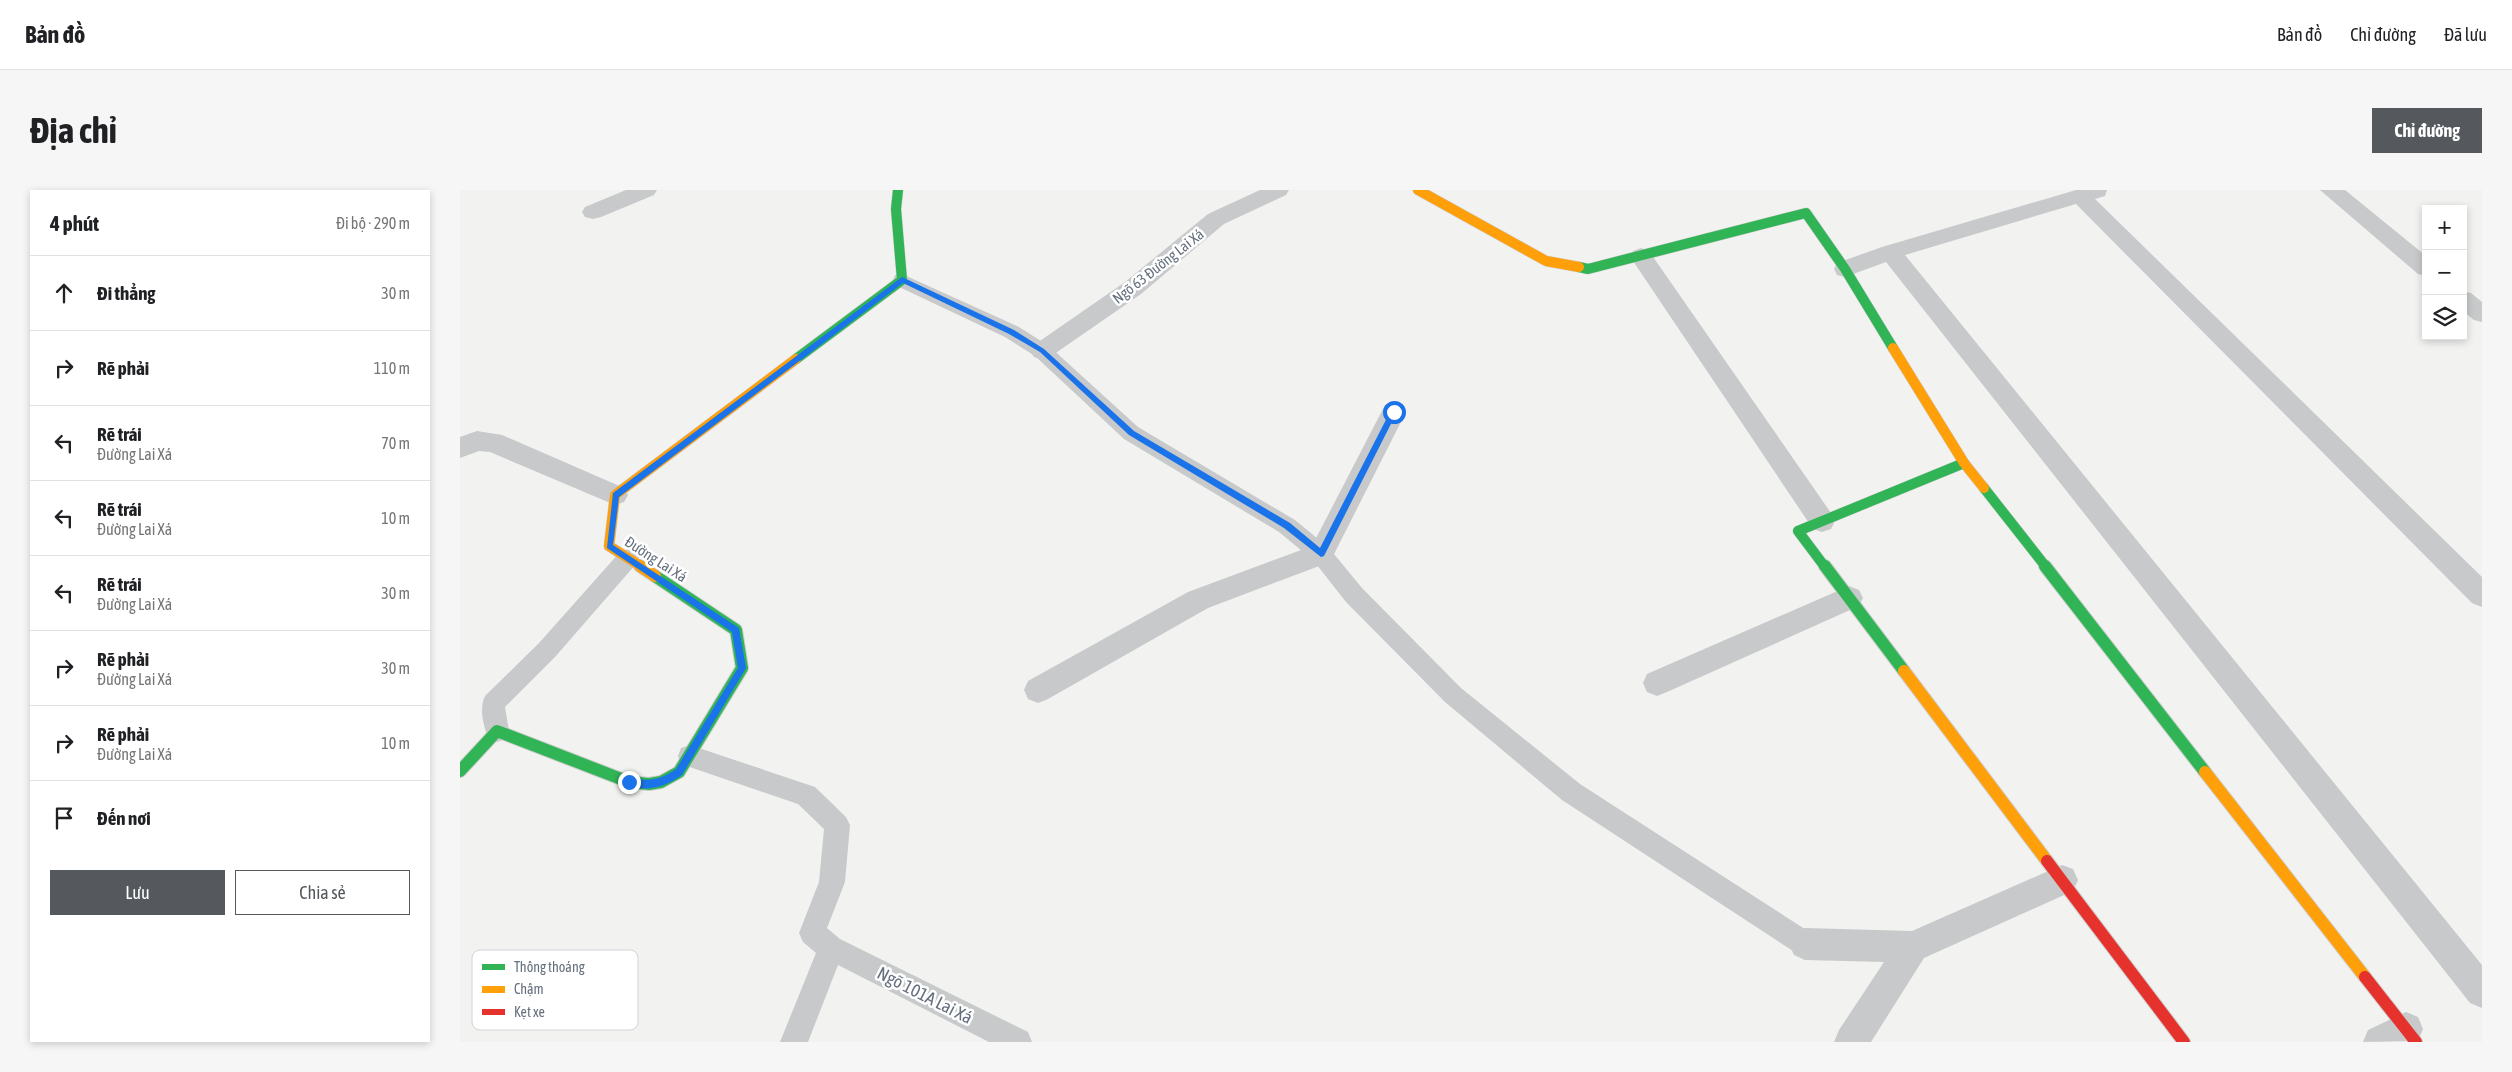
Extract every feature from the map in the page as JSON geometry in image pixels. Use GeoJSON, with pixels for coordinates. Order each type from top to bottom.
{"type":"FeatureCollection","features":[{"type":"Feature","properties":{"kind":"street"},"geometry":{"type":"LineString","coordinates":[[593,212],[646,190]]}},
{"type":"Feature","properties":{"kind":"street"},"geometry":{"type":"LineString","coordinates":[[460,448],[477,441],[493,442],[616,495],[902,280],[896,209],[898,190]]}},
{"type":"Feature","properties":{"kind":"street","name":"Ngõ 63 Đường Lai Xá"},"geometry":{"type":"LineString","coordinates":[[1042,351],[1133,288],[1216,219],[1278,190]]}},
{"type":"Feature","properties":{"kind":"street"},"geometry":{"type":"LineString","coordinates":[[1418,190],[1546,261],[1588,269],[1806,213],[1845,269],[1964,463],[2401,1038]]}},
{"type":"Feature","properties":{"kind":"street"},"geometry":{"type":"LineString","coordinates":[[2331,190],[2422,265]]}},
{"type":"Feature","properties":{"kind":"street"},"geometry":{"type":"LineString","coordinates":[[1845,269],[1890,252],[2090,193],[2482,595]]}},
{"type":"Feature","properties":{"kind":"street"},"geometry":{"type":"LineString","coordinates":[[1890,252],[2482,992]]}},
{"type":"Feature","properties":{"kind":"street"},"geometry":{"type":"LineString","coordinates":[[1641,256],[1822,521]]}},
{"type":"Feature","properties":{"kind":"street"},"geometry":{"type":"LineString","coordinates":[[2467,302],[2482,314]]}},
{"type":"Feature","properties":{"kind":"street"},"geometry":{"type":"LineString","coordinates":[[1038,690],[1198,600],[1321,554],[1394,412]]}},
{"type":"Feature","properties":{"kind":"street"},"geometry":{"type":"LineString","coordinates":[[1964,463],[1798,531],[2184,1042]]}},
{"type":"Feature","properties":{"kind":"street","name":"Đường Lai Xá"},"geometry":{"type":"LineString","coordinates":[[496,731],[629,782],[649,785],[665,782],[679,772],[690,756],[742,668],[736,630],[609,546],[616,495]]}},
{"type":"Feature","properties":{"kind":"street"},"geometry":{"type":"LineString","coordinates":[[1657,683],[1849,598]]}},
{"type":"Feature","properties":{"kind":"street"},"geometry":{"type":"LineString","coordinates":[[460,771],[496,731]]}},
{"type":"Feature","properties":{"kind":"street"},"geometry":{"type":"LineString","coordinates":[[1805,944],[1913,947],[2062,880]]}},
{"type":"Feature","properties":{"kind":"street"},"geometry":{"type":"LineString","coordinates":[[1851,1042],[1913,947]]}},
{"type":"Feature","properties":{"kind":"lane"},"geometry":{"type":"LineString","coordinates":[[902,280],[1012,332],[1042,351],[1132,433],[1287,526],[1321,554],[1354,595],[1452,695],[1571,792],[1805,944]]}},
{"type":"Feature","properties":{"kind":"lane"},"geometry":{"type":"LineString","coordinates":[[496,731],[493,703],[547,650],[628,558]]}},
{"type":"Feature","properties":{"kind":"lane","name":"Ngõ 101A Lai Xá"},"geometry":{"type":"LineString","coordinates":[[690,756],[806,795],[837,825],[832,882],[812,933],[831,948],[1018,1042]]}},
{"type":"Feature","properties":{"kind":"lane"},"geometry":{"type":"LineString","coordinates":[[794,1042],[831,948]]}},
{"type":"Feature","properties":{"kind":"traffic: fast"},"geometry":{"type":"LineString","coordinates":[[796,359],[902,280],[896,209],[898,190]]}},
{"type":"Feature","properties":{"kind":"traffic: fast"},"geometry":{"type":"LineString","coordinates":[[1579,267],[1588,269],[1806,213],[1845,269],[1893,348]]}},
{"type":"Feature","properties":{"kind":"traffic: fast"},"geometry":{"type":"LineString","coordinates":[[1904,671],[1798,531],[1964,463]]}},
{"type":"Feature","properties":{"kind":"traffic: fast"},"geometry":{"type":"LineString","coordinates":[[1984,488],[2205,772]]}},
{"type":"Feature","properties":{"kind":"traffic: fast"},"geometry":{"type":"LineString","coordinates":[[460,771],[497,731],[629,782],[649,784],[661,782],[679,772],[742,668],[736,630],[655,576]]}},
{"type":"Feature","properties":{"kind":"traffic: slow"},"geometry":{"type":"LineString","coordinates":[[1418,190],[1546,261],[1579,267]]}},
{"type":"Feature","properties":{"kind":"traffic: slow"},"geometry":{"type":"LineString","coordinates":[[1893,348],[1964,463],[1984,488]]}},
{"type":"Feature","properties":{"kind":"traffic: slow"},"geometry":{"type":"LineString","coordinates":[[655,576],[609,546],[615,495],[796,359]]}},
{"type":"Feature","properties":{"kind":"traffic: slow"},"geometry":{"type":"LineString","coordinates":[[1904,671],[2047,861]]}},
{"type":"Feature","properties":{"kind":"traffic: slow"},"geometry":{"type":"LineString","coordinates":[[2205,772],[2365,977]]}},
{"type":"Feature","properties":{"kind":"traffic: jam"},"geometry":{"type":"LineString","coordinates":[[2047,861],[2184,1042]]}},
{"type":"Feature","properties":{"kind":"traffic: jam"},"geometry":{"type":"LineString","coordinates":[[2365,977],[2416,1042]]}},
{"type":"Feature","properties":{"kind":"route"},"geometry":{"type":"LineString","coordinates":[[629,782],[649,785],[665,782],[679,772],[742,668],[736,630],[609,546],[616,495],[902,280],[1012,332],[1042,351],[1132,433],[1287,526],[1321,554],[1394,412]]}}]}
